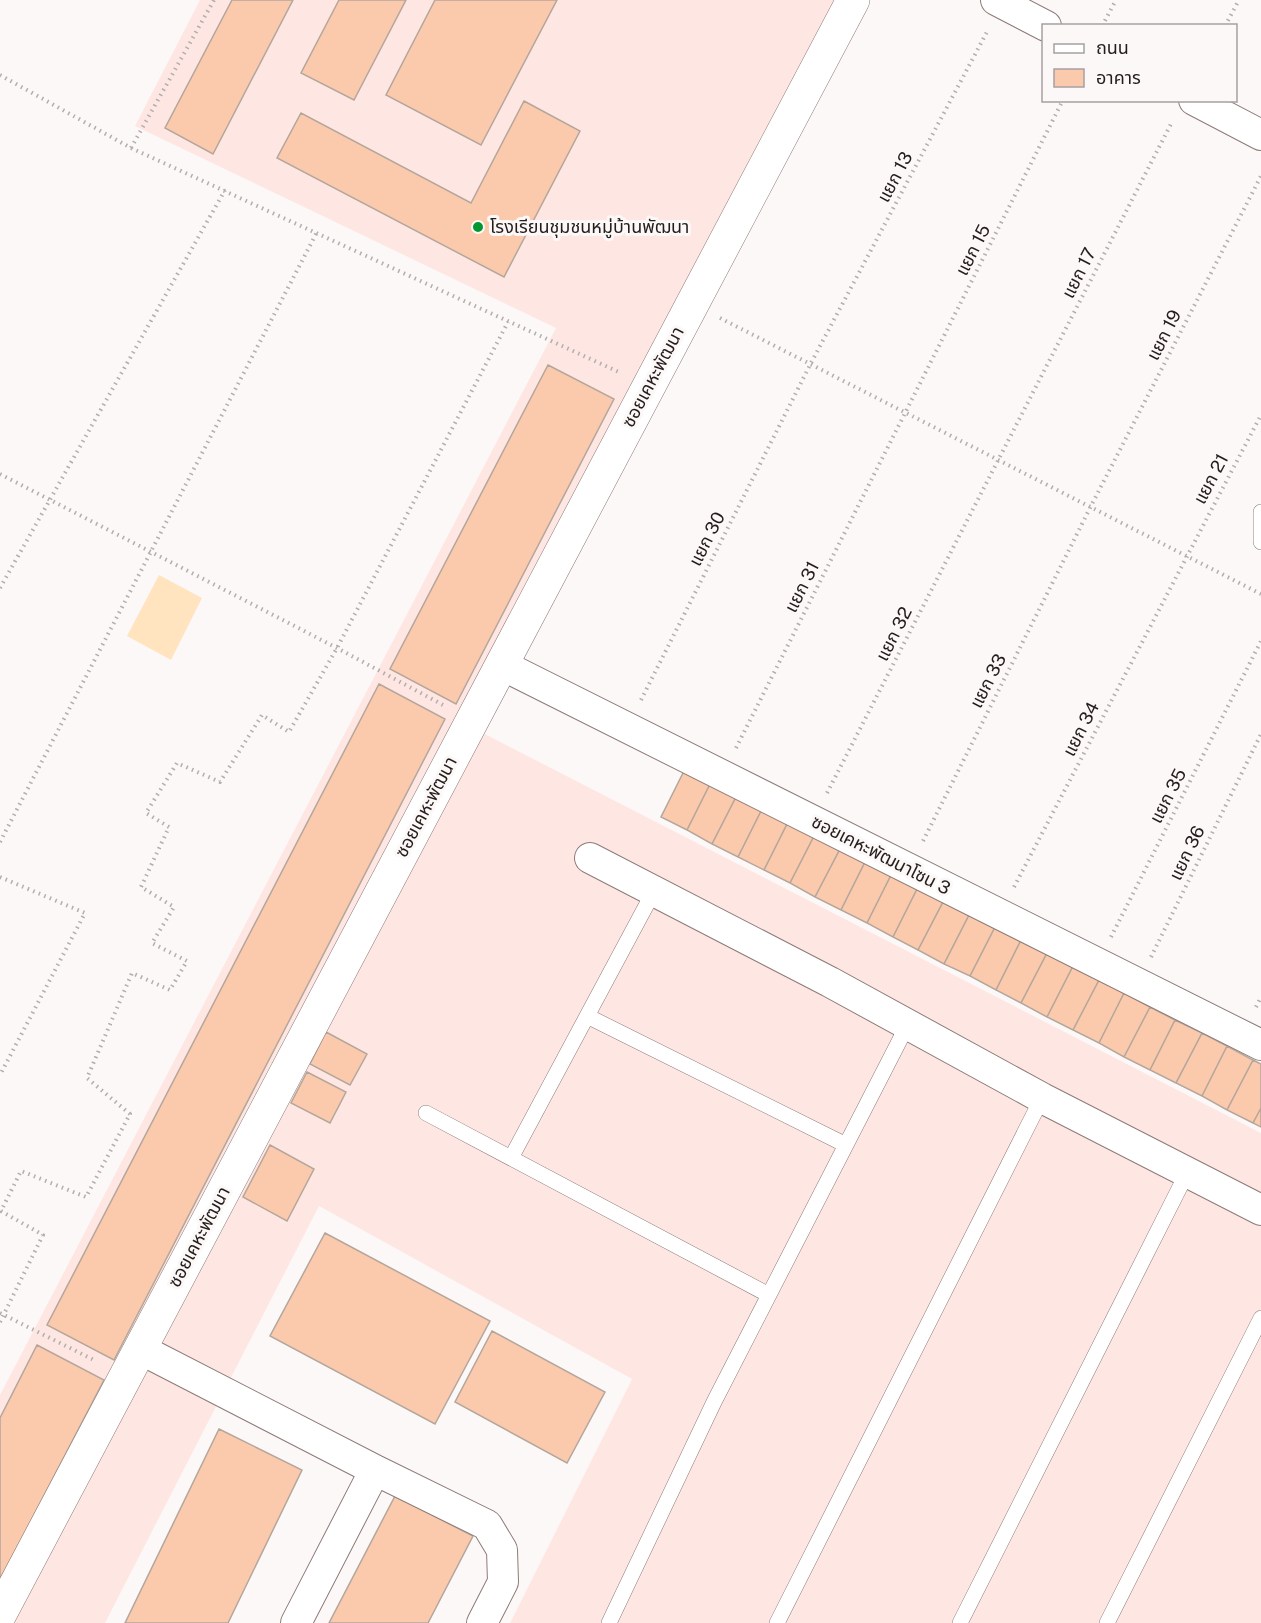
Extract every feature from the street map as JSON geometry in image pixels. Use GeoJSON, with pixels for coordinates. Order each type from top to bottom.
{"type":"FeatureCollection","features":[{"type":"Feature","properties":{"kind":"street","name":"ซอยเคหะพัฒนา"},"geometry":{"type":"LineString","coordinates":[[0,1614],[853,0]]}},
{"type":"Feature","properties":{"kind":"street"},"geometry":{"type":"LineString","coordinates":[[999,2],[1042,24]]}},
{"type":"Feature","properties":{"kind":"street"},"geometry":{"type":"LineString","coordinates":[[1198,102],[1261,135]]}},
{"type":"Feature","properties":{"kind":"street","name":"ซอยเคหะพัฒนาโซน 3"},"geometry":{"type":"LineString","coordinates":[[502,665],[1261,1045]]}},
{"type":"Feature","properties":{"kind":"street"},"geometry":{"type":"LineString","coordinates":[[590,858],[830,982],[1042,1098],[1261,1210]]}},
{"type":"Feature","properties":{"kind":"street"},"geometry":{"type":"LineString","coordinates":[[133,1363],[375,1470],[487,1524],[502,1550],[502,1582],[482,1623]]}},
{"type":"Feature","properties":{"kind":"street"},"geometry":{"type":"LineString","coordinates":[[296,1623],[375,1470]]}},
{"type":"Feature","properties":{"kind":"lane"},"geometry":{"type":"LineString","coordinates":[[1261,512],[1261,542]]}},
{"type":"Feature","properties":{"kind":"lane"},"geometry":{"type":"LineString","coordinates":[[511,1158],[654,891]]}},
{"type":"Feature","properties":{"kind":"lane"},"geometry":{"type":"LineString","coordinates":[[587,1016],[846,1145]]}},
{"type":"Feature","properties":{"kind":"lane"},"geometry":{"type":"LineString","coordinates":[[609,1623],[714,1402],[907,1026]]}},
{"type":"Feature","properties":{"kind":"lane"},"geometry":{"type":"LineString","coordinates":[[777,1623],[1042,1098]]}},
{"type":"Feature","properties":{"kind":"lane"},"geometry":{"type":"LineString","coordinates":[[426,1113],[769,1295]]}},
{"type":"Feature","properties":{"kind":"lane"},"geometry":{"type":"LineString","coordinates":[[960,1623],[1186,1173]]}},
{"type":"Feature","properties":{"kind":"lane"},"geometry":{"type":"LineString","coordinates":[[1107,1623],[1261,1318]]}},
{"type":"Feature","properties":{"kind":"path"},"geometry":{"type":"LineString","coordinates":[[131,148],[214,0]]}},
{"type":"Feature","properties":{"kind":"path"},"geometry":{"type":"LineString","coordinates":[[1103,24],[1116,0]]}},
{"type":"Feature","properties":{"kind":"path"},"geometry":{"type":"LineString","coordinates":[[1226,24],[1239,0]]}},
{"type":"Feature","properties":{"kind":"path","name":"แยก 13"},"geometry":{"type":"LineString","coordinates":[[811,363],[999,2]]}},
{"type":"Feature","properties":{"kind":"path"},"geometry":{"type":"LineString","coordinates":[[0,75],[131,148],[649,386]]}},
{"type":"Feature","properties":{"kind":"path","name":"แยก 15"},"geometry":{"type":"LineString","coordinates":[[906,412],[1062,102]]}},
{"type":"Feature","properties":{"kind":"path","name":"แยก 17"},"geometry":{"type":"LineString","coordinates":[[999,459],[1173,122]]}},
{"type":"Feature","properties":{"kind":"path","name":"แยก 19"},"geometry":{"type":"LineString","coordinates":[[1091,506],[1261,176]]}},
{"type":"Feature","properties":{"kind":"path"},"geometry":{"type":"LineString","coordinates":[[0,588],[225,190]]}},
{"type":"Feature","properties":{"kind":"path"},"geometry":{"type":"LineString","coordinates":[[0,842],[317,232]]}},
{"type":"Feature","properties":{"kind":"path"},"geometry":{"type":"LineString","coordinates":[[692,304],[1261,594]]}},
{"type":"Feature","properties":{"kind":"path"},"geometry":{"type":"LineString","coordinates":[[0,1322],[43,1235],[1,1211],[21,1171],[86,1197],[130,1114],[87,1078],[132,973],[170,990],[187,961],[152,943],[174,907],[141,887],[169,827],[146,813],[177,763],[220,782],[262,715],[289,732],[337,648],[508,322]]}},
{"type":"Feature","properties":{"kind":"path","name":"แยก 30"},"geometry":{"type":"LineString","coordinates":[[627,727],[811,363]]}},
{"type":"Feature","properties":{"kind":"path","name":"แยก 31"},"geometry":{"type":"LineString","coordinates":[[723,775],[906,412]]}},
{"type":"Feature","properties":{"kind":"path","name":"แยก 21"},"geometry":{"type":"LineString","coordinates":[[1186,556],[1261,415]]}},
{"type":"Feature","properties":{"kind":"path","name":"แยก 32"},"geometry":{"type":"LineString","coordinates":[[813,821],[999,459]]}},
{"type":"Feature","properties":{"kind":"path"},"geometry":{"type":"LineString","coordinates":[[0,474],[337,648],[472,721]]}},
{"type":"Feature","properties":{"kind":"path","name":"แยก 33"},"geometry":{"type":"LineString","coordinates":[[909,868],[1091,506]]}},
{"type":"Feature","properties":{"kind":"path","name":"แยก 34"},"geometry":{"type":"LineString","coordinates":[[1000,914],[1186,556]]}},
{"type":"Feature","properties":{"kind":"path","name":"แยก 35"},"geometry":{"type":"LineString","coordinates":[[1098,964],[1261,641]]}},
{"type":"Feature","properties":{"kind":"path","name":"แยก 36"},"geometry":{"type":"LineString","coordinates":[[1138,983],[1261,734]]}},
{"type":"Feature","properties":{"kind":"path"},"geometry":{"type":"LineString","coordinates":[[0,877],[85,913],[0,1075]]}},
{"type":"Feature","properties":{"kind":"path"},"geometry":{"type":"LineString","coordinates":[[2,1314],[133,1363]]}},
{"type":"Feature","properties":{"kind":"shaded area"},"geometry":{"type":"Polygon","coordinates":[[[200,0],[867,0],[481,732],[1261,1133],[1261,1623],[510,1623],[632,1379],[319,1206],[105,1623],[0,1623],[0,1395],[556,328],[135,126],[200,0]]]}},
{"type":"Feature","properties":{"kind":"shaded area"},"geometry":{"type":"Polygon","coordinates":[[[159,575],[202,598],[171,660],[127,636],[159,575]]]}},
{"type":"Feature","properties":{"kind":"building"},"geometry":{"type":"Polygon","coordinates":[[[232,0],[293,0],[213,154],[165,128],[232,0]]]}},
{"type":"Feature","properties":{"kind":"building"},"geometry":{"type":"Polygon","coordinates":[[[339,0],[406,0],[354,100],[301,73],[339,0]]]}},
{"type":"Feature","properties":{"kind":"building"},"geometry":{"type":"Polygon","coordinates":[[[435,0],[557,0],[481,145],[386,95],[435,0]]]}},
{"type":"Feature","properties":{"kind":"building"},"geometry":{"type":"Polygon","coordinates":[[[524,101],[580,131],[504,277],[277,158],[301,113],[471,203],[524,101]]]}},
{"type":"Feature","properties":{"kind":"building"},"geometry":{"type":"Polygon","coordinates":[[[548,365],[614,399],[456,704],[390,669],[548,365]]]}},
{"type":"Feature","properties":{"kind":"building"},"geometry":{"type":"Polygon","coordinates":[[[379,684],[445,719],[114,1360],[47,1325],[379,684]]]}},
{"type":"Feature","properties":{"kind":"building"},"geometry":{"type":"Polygon","coordinates":[[[686,767],[712,780],[687,830],[661,817],[686,767]]]}},
{"type":"Feature","properties":{"kind":"building"},"geometry":{"type":"Polygon","coordinates":[[[712,780],[738,793],[712,844],[687,830],[712,780]]]}},
{"type":"Feature","properties":{"kind":"building"},"geometry":{"type":"Polygon","coordinates":[[[738,793],[763,807],[738,857],[712,844],[738,793]]]}},
{"type":"Feature","properties":{"kind":"building"},"geometry":{"type":"Polygon","coordinates":[[[763,807],[789,820],[764,870],[738,857],[763,807]]]}},
{"type":"Feature","properties":{"kind":"building"},"geometry":{"type":"Polygon","coordinates":[[[789,820],[815,834],[790,883],[764,870],[789,820]]]}},
{"type":"Feature","properties":{"kind":"building"},"geometry":{"type":"Polygon","coordinates":[[[815,834],[841,847],[815,897],[790,883],[815,834]]]}},
{"type":"Feature","properties":{"kind":"building"},"geometry":{"type":"Polygon","coordinates":[[[841,847],[866,860],[841,910],[815,897],[841,847]]]}},
{"type":"Feature","properties":{"kind":"building"},"geometry":{"type":"Polygon","coordinates":[[[866,860],[892,873],[867,923],[841,910],[866,860]]]}},
{"type":"Feature","properties":{"kind":"building"},"geometry":{"type":"Polygon","coordinates":[[[892,873],[918,887],[893,937],[867,923],[892,873]]]}},
{"type":"Feature","properties":{"kind":"building"},"geometry":{"type":"Polygon","coordinates":[[[918,887],[944,900],[918,950],[893,937],[918,887]]]}},
{"type":"Feature","properties":{"kind":"building"},"geometry":{"type":"Polygon","coordinates":[[[944,900],[970,913],[944,964],[918,950],[944,900]]]}},
{"type":"Feature","properties":{"kind":"building"},"geometry":{"type":"Polygon","coordinates":[[[970,913],[995,927],[970,976],[944,964],[970,913]]]}},
{"type":"Feature","properties":{"kind":"building"},"geometry":{"type":"Polygon","coordinates":[[[995,927],[1021,940],[996,990],[970,976],[995,927]]]}},
{"type":"Feature","properties":{"kind":"building"},"geometry":{"type":"Polygon","coordinates":[[[1021,940],[1047,953],[1021,1003],[996,990],[1021,940]]]}},
{"type":"Feature","properties":{"kind":"building"},"geometry":{"type":"Polygon","coordinates":[[[1047,953],[1073,966],[1047,1017],[1021,1003],[1047,953]]]}},
{"type":"Feature","properties":{"kind":"building"},"geometry":{"type":"Polygon","coordinates":[[[1073,966],[1099,980],[1073,1030],[1047,1017],[1073,966]]]}},
{"type":"Feature","properties":{"kind":"building"},"geometry":{"type":"Polygon","coordinates":[[[1099,980],[1124,993],[1099,1043],[1073,1030],[1099,980]]]}},
{"type":"Feature","properties":{"kind":"building"},"geometry":{"type":"Polygon","coordinates":[[[1124,993],[1150,1007],[1124,1057],[1099,1043],[1124,993]]]}},
{"type":"Feature","properties":{"kind":"building"},"geometry":{"type":"Polygon","coordinates":[[[1150,1007],[1175,1020],[1150,1070],[1124,1057],[1150,1007]]]}},
{"type":"Feature","properties":{"kind":"building"},"geometry":{"type":"Polygon","coordinates":[[[1175,1020],[1202,1033],[1176,1083],[1150,1070],[1175,1020]]]}},
{"type":"Feature","properties":{"kind":"building"},"geometry":{"type":"Polygon","coordinates":[[[326,1032],[367,1054],[350,1085],[310,1064],[326,1032]]]}},
{"type":"Feature","properties":{"kind":"building"},"geometry":{"type":"Polygon","coordinates":[[[1202,1033],[1227,1046],[1202,1096],[1176,1083],[1202,1033]]]}},
{"type":"Feature","properties":{"kind":"building"},"geometry":{"type":"Polygon","coordinates":[[[1227,1046],[1253,1060],[1227,1110],[1202,1096],[1227,1046]]]}},
{"type":"Feature","properties":{"kind":"building"},"geometry":{"type":"Polygon","coordinates":[[[1253,1060],[1261,1064],[1261,1108],[1253,1123],[1227,1110],[1253,1060]]]}},
{"type":"Feature","properties":{"kind":"building"},"geometry":{"type":"Polygon","coordinates":[[[307,1072],[346,1092],[330,1123],[291,1103],[307,1072]]]}},
{"type":"Feature","properties":{"kind":"building"},"geometry":{"type":"Polygon","coordinates":[[[1261,1108],[1261,1127],[1253,1123],[1261,1108]]]}},
{"type":"Feature","properties":{"kind":"building"},"geometry":{"type":"Polygon","coordinates":[[[270,1145],[314,1169],[287,1221],[243,1197],[270,1145]]]}},
{"type":"Feature","properties":{"kind":"building"},"geometry":{"type":"Polygon","coordinates":[[[325,1233],[490,1321],[435,1424],[270,1336],[325,1233]]]}},
{"type":"Feature","properties":{"kind":"building"},"geometry":{"type":"Polygon","coordinates":[[[492,1331],[605,1392],[567,1463],[455,1402],[492,1331]]]}},
{"type":"Feature","properties":{"kind":"building"},"geometry":{"type":"Polygon","coordinates":[[[37,1345],[104,1380],[0,1580],[0,1418],[37,1345]]]}},
{"type":"Feature","properties":{"kind":"building"},"geometry":{"type":"Polygon","coordinates":[[[219,1429],[302,1470],[228,1623],[125,1623],[219,1429]]]}},
{"type":"Feature","properties":{"kind":"building"},"geometry":{"type":"Polygon","coordinates":[[[395,1496],[473,1536],[428,1623],[329,1623],[395,1496]]]}},
{"type":"Feature","properties":{"kind":"place","name":"โรงเรียนชุมชนหมู่บ้านพัฒนา"},"geometry":{"type":"Point","coordinates":[478,227]}}]}
